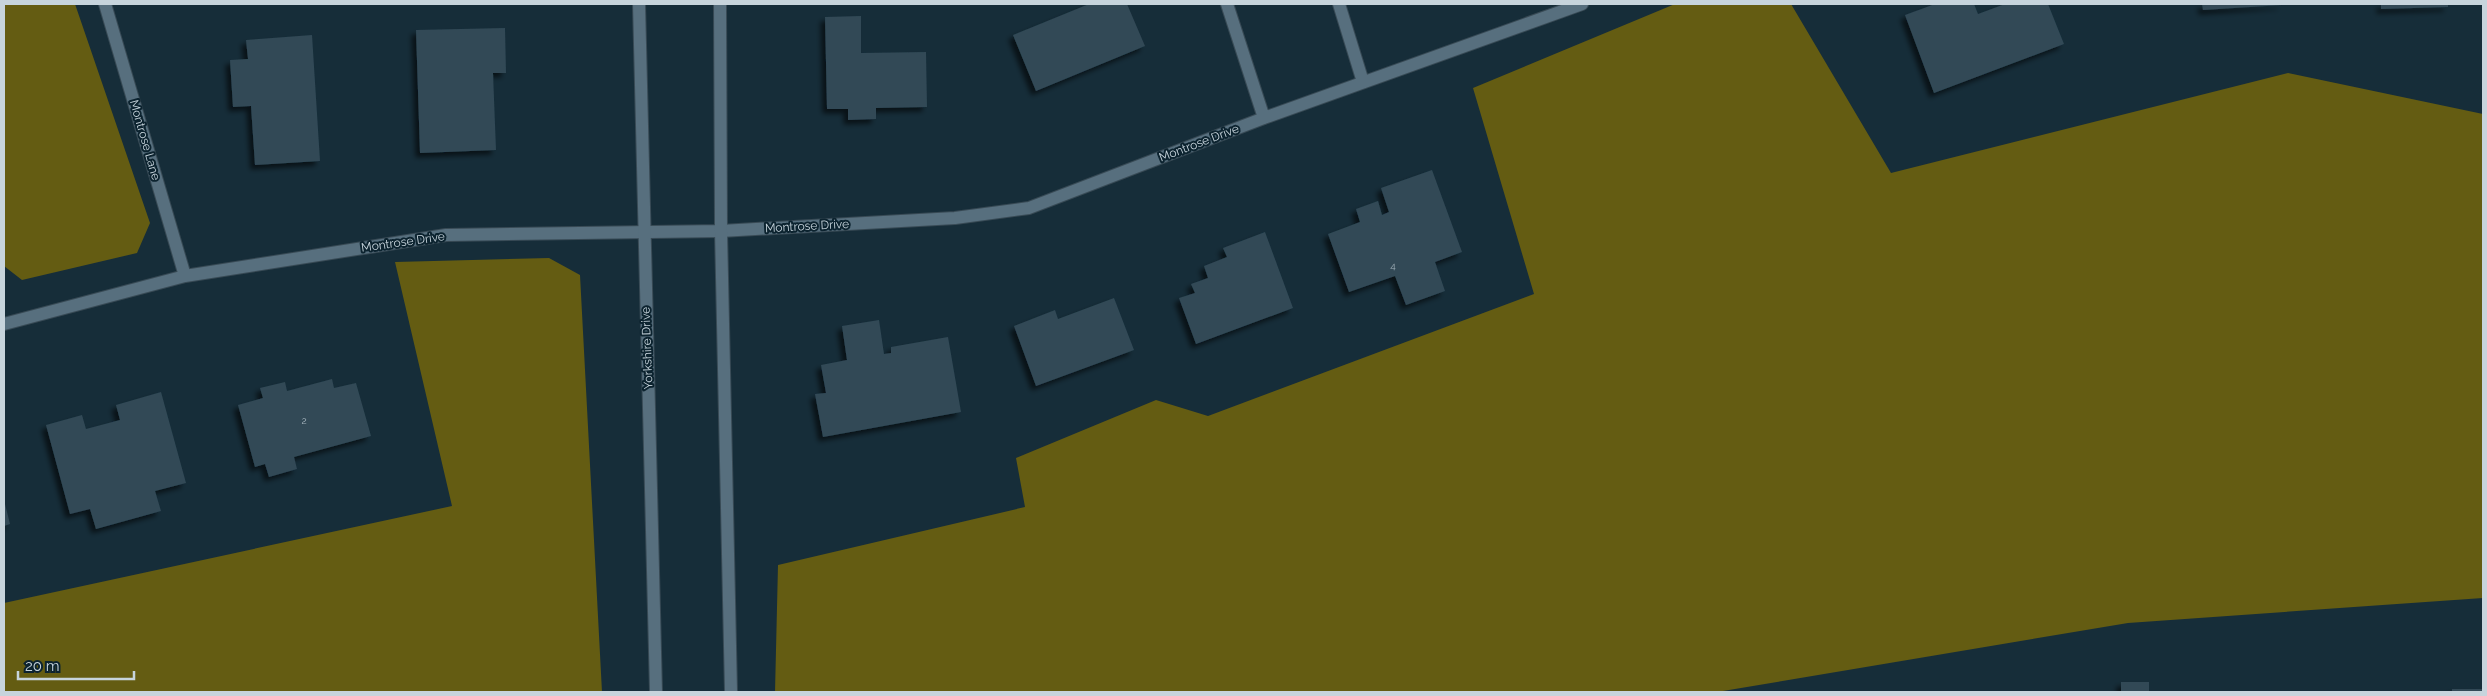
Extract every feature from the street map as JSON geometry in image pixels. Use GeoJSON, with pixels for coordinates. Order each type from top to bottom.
{"type":"FeatureCollection","features":[{"type":"Feature","properties":{"kind":"street","name":"Montrose Lane"},"geometry":{"type":"LineString","coordinates":[[105,4],[185,276]]}},
{"type":"Feature","properties":{"kind":"street","name":"Yorkshire Drive"},"geometry":{"type":"LineString","coordinates":[[640,4],[643,234],[656,692]]}},
{"type":"Feature","properties":{"kind":"street"},"geometry":{"type":"LineString","coordinates":[[720,4],[721,231],[731,692]]}},
{"type":"Feature","properties":{"kind":"street"},"geometry":{"type":"LineString","coordinates":[[1227,4],[1264,118]]}},
{"type":"Feature","properties":{"kind":"street"},"geometry":{"type":"LineString","coordinates":[[1339,4],[1363,82]]}},
{"type":"Feature","properties":{"kind":"street","name":"Montrose Drive"},"geometry":{"type":"LineString","coordinates":[[4,324],[185,276],[446,235],[643,234],[721,231],[955,218],[1029,208],[1264,118],[1582,4]]}},
{"type":"Feature","properties":{"kind":"shaded area"},"geometry":{"type":"Polygon","coordinates":[[[4,4],[75,4],[150,223],[137,253],[22,280],[4,266],[4,4]]]}},
{"type":"Feature","properties":{"kind":"shaded area"},"geometry":{"type":"Polygon","coordinates":[[[1675,4],[1791,4],[1891,173],[2288,73],[2483,114],[2483,598],[2128,623],[1717,692],[775,692],[778,565],[1025,507],[1016,458],[1156,400],[1208,416],[1534,294],[1473,88],[1675,4]]]}},
{"type":"Feature","properties":{"kind":"shaded area"},"geometry":{"type":"Polygon","coordinates":[[[549,258],[580,275],[602,692],[4,692],[4,603],[452,506],[395,262],[549,258]]]}},
{"type":"Feature","properties":{"kind":"building"},"geometry":{"type":"Polygon","coordinates":[[[1089,4],[1127,4],[1145,46],[1036,91],[1013,35],[1089,4]]]}},
{"type":"Feature","properties":{"kind":"building"},"geometry":{"type":"Polygon","coordinates":[[[1935,4],[1974,4],[1978,14],[2005,4],[2048,4],[2064,44],[1934,93],[1905,15],[1935,4]]]}},
{"type":"Feature","properties":{"kind":"building"},"geometry":{"type":"Polygon","coordinates":[[[2202,4],[2282,4],[2282,5],[2203,10],[2202,4]]]}},
{"type":"Feature","properties":{"kind":"building"},"geometry":{"type":"Polygon","coordinates":[[[2381,4],[2448,4],[2448,7],[2381,9],[2381,4]]]}},
{"type":"Feature","properties":{"kind":"building"},"geometry":{"type":"Polygon","coordinates":[[[861,16],[861,53],[926,52],[927,107],[876,108],[876,119],[848,120],[848,109],[827,109],[825,17],[861,16]]]}},
{"type":"Feature","properties":{"kind":"building"},"geometry":{"type":"Polygon","coordinates":[[[505,28],[506,73],[493,73],[496,150],[420,153],[416,30],[505,28]]]}},
{"type":"Feature","properties":{"kind":"building"},"geometry":{"type":"Polygon","coordinates":[[[312,35],[320,161],[255,165],[251,106],[233,107],[230,60],[248,59],[246,40],[312,35]]]}},
{"type":"Feature","properties":{"kind":"building"},"geometry":{"type":"Polygon","coordinates":[[[1432,170],[1462,252],[1435,262],[1445,291],[1406,305],[1395,276],[1349,292],[1328,234],[1360,222],[1356,209],[1378,201],[1382,215],[1389,212],[1381,188],[1432,170]]]}},
{"type":"Feature","properties":{"kind":"building"},"geometry":{"type":"Polygon","coordinates":[[[1265,232],[1293,308],[1196,344],[1179,298],[1195,293],[1191,284],[1208,278],[1204,266],[1227,257],[1223,248],[1265,232]]]}},
{"type":"Feature","properties":{"kind":"building"},"geometry":{"type":"Polygon","coordinates":[[[1114,298],[1134,350],[1036,386],[1014,326],[1055,310],[1058,319],[1114,298]]]}},
{"type":"Feature","properties":{"kind":"building"},"geometry":{"type":"Polygon","coordinates":[[[879,320],[884,354],[891,353],[891,347],[948,337],[961,412],[823,437],[815,394],[826,393],[821,365],[847,360],[842,326],[879,320]]]}},
{"type":"Feature","properties":{"kind":"building"},"geometry":{"type":"Polygon","coordinates":[[[332,379],[334,388],[356,383],[371,436],[294,457],[297,469],[269,477],[265,464],[255,467],[238,405],[263,398],[260,388],[285,382],[287,391],[332,379]]]}},
{"type":"Feature","properties":{"kind":"building"},"geometry":{"type":"Polygon","coordinates":[[[161,392],[186,483],[155,491],[161,511],[96,529],[90,509],[70,514],[46,425],[82,415],[86,429],[120,420],[116,405],[161,392]]]}},
{"type":"Feature","properties":{"kind":"building"},"geometry":{"type":"Polygon","coordinates":[[[4,500],[10,524],[4,526],[4,500]]]}},
{"type":"Feature","properties":{"kind":"building"},"geometry":{"type":"Polygon","coordinates":[[[2121,682],[2149,682],[2149,692],[2121,692],[2121,682]]]}},
{"type":"Feature","properties":{"kind":"building"},"geometry":{"type":"Polygon","coordinates":[[[2452,689],[2483,689],[2483,692],[2452,692],[2452,689]]]}}]}
